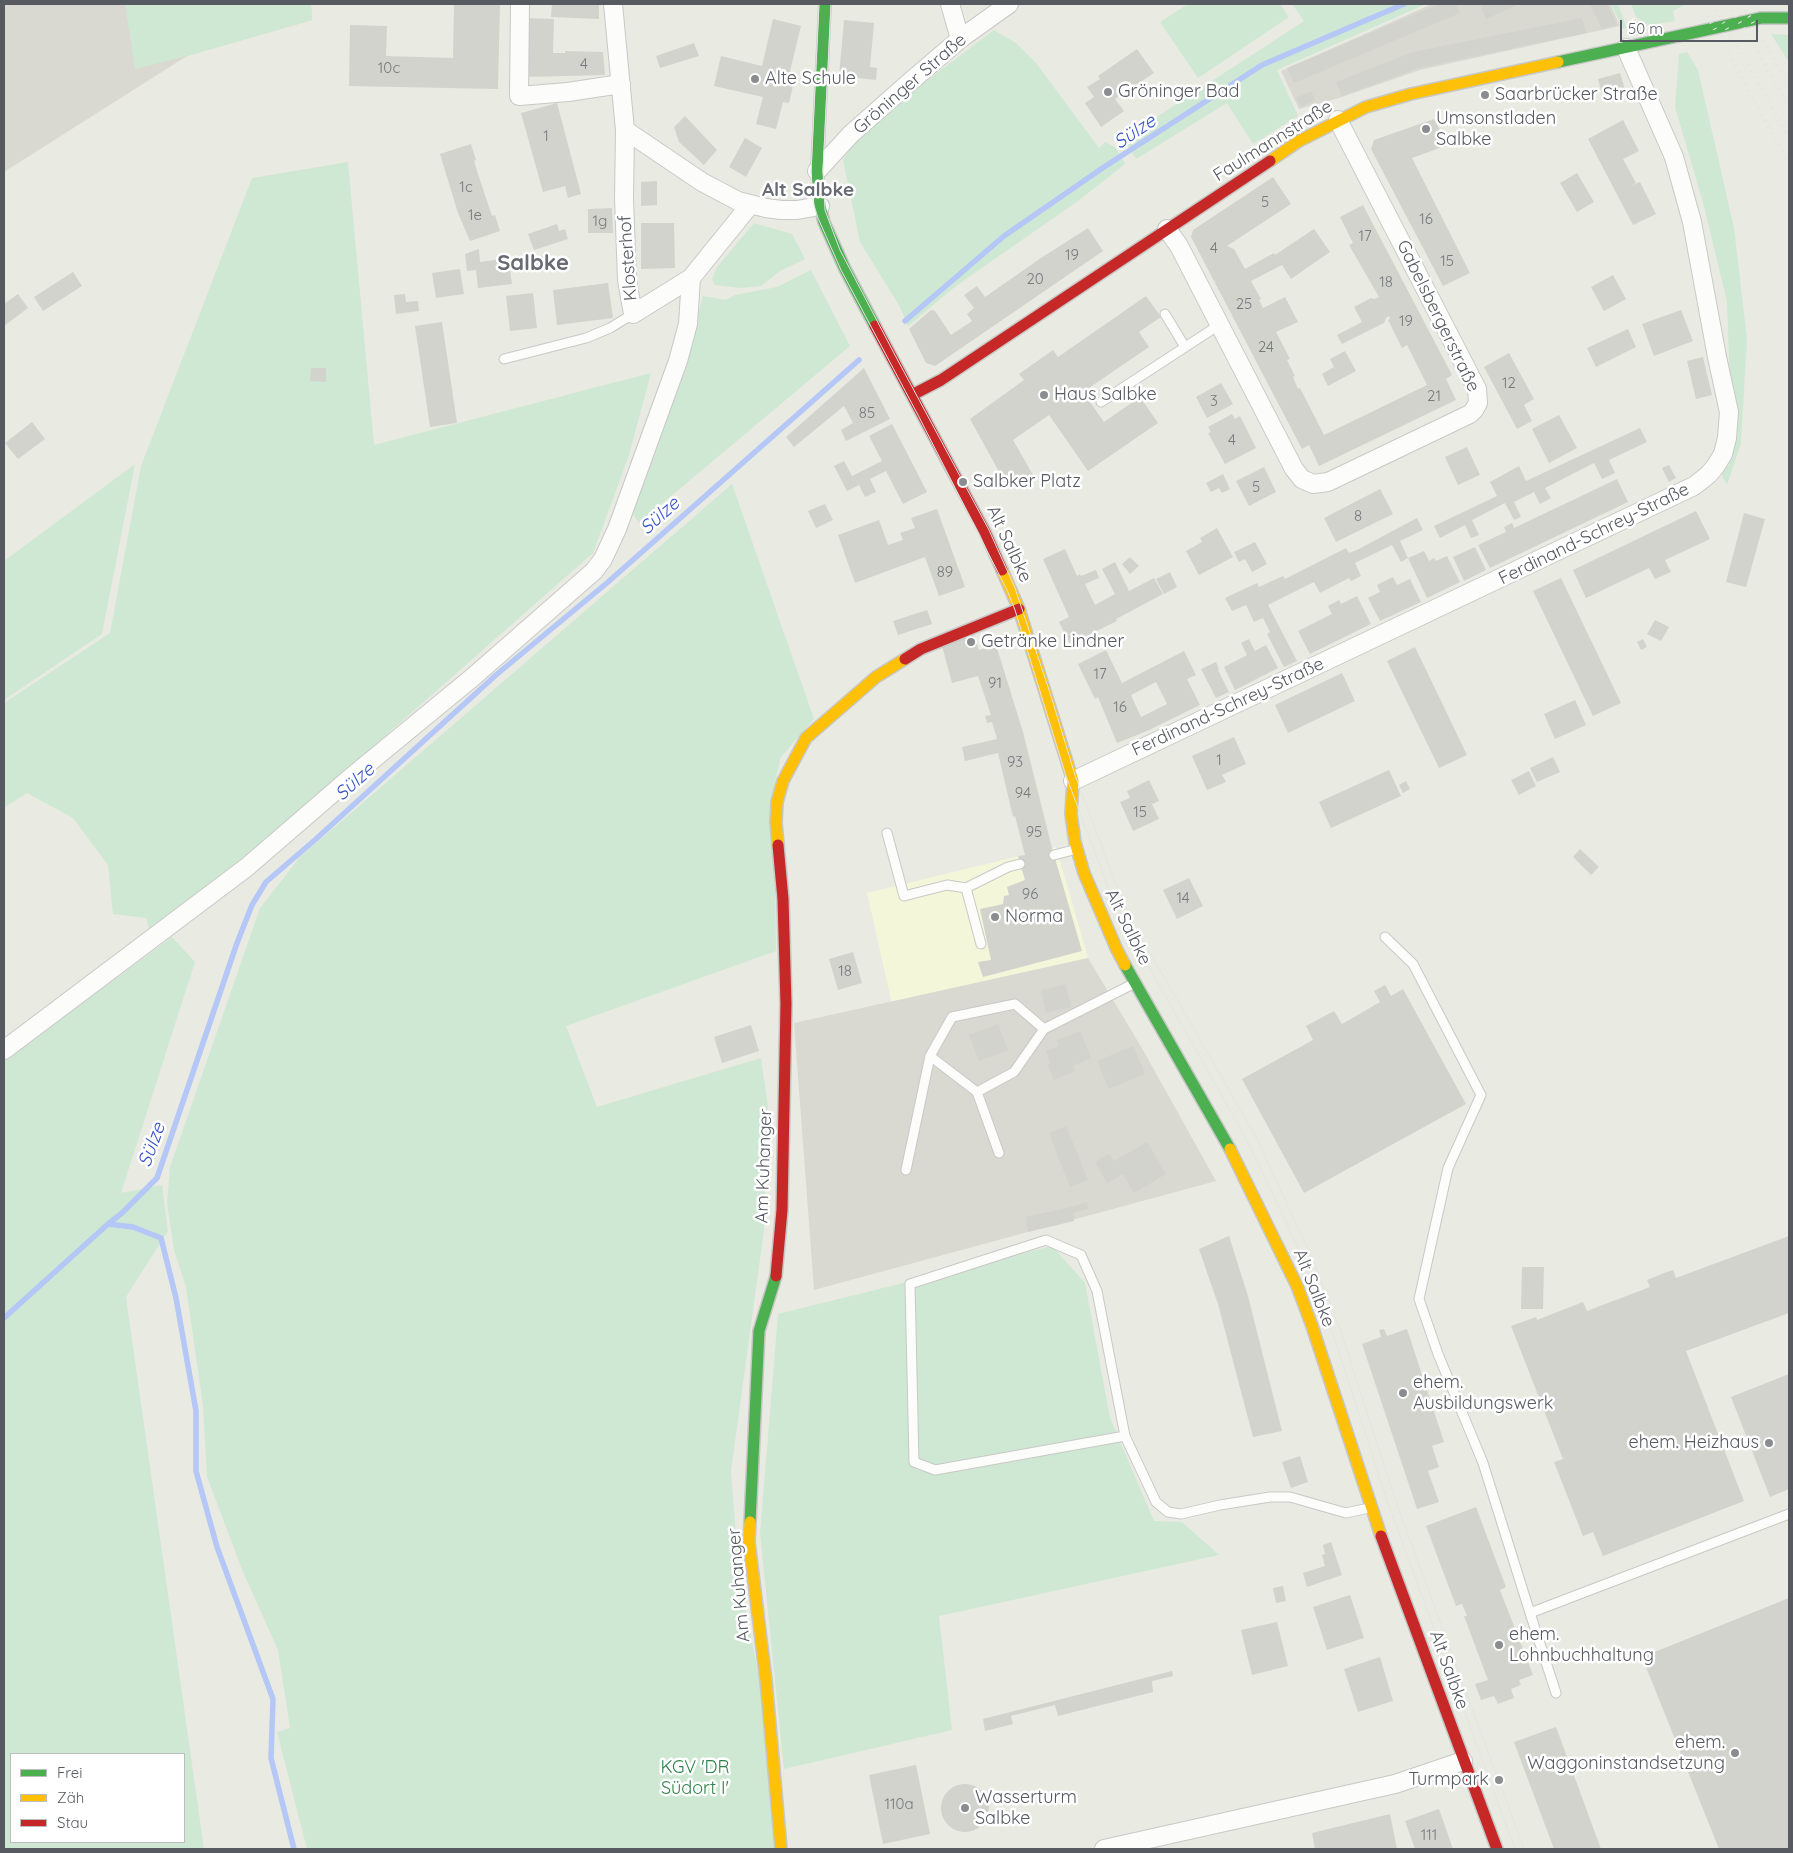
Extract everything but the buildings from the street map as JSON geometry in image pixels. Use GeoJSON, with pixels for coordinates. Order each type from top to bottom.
{"type":"FeatureCollection","features":[{"type":"Feature","properties":{"kind":"main road","name":"Alt Salbke"},"geometry":{"type":"LineString","coordinates":[[825,4],[817,171],[820,206],[832,242],[985,532],[1019,609],[1073,780],[1071,814],[1077,849],[1084,872],[1117,950],[1230,1149],[1297,1286],[1312,1326],[1371,1508],[1497,1849]]}},
{"type":"Feature","properties":{"kind":"main road","name":"Faulmannstraße"},"geometry":{"type":"LineString","coordinates":[[912,395],[941,380],[1299,141],[1366,107],[1394,98],[1761,18],[1789,18]]}},
{"type":"Feature","properties":{"kind":"main road","name":"Am Kuhanger"},"geometry":{"type":"LineString","coordinates":[[781,1849],[766,1680],[749,1542],[759,1331],[777,1271],[782,1210],[786,1004],[784,899],[776,822],[777,802],[783,781],[806,738],[876,677],[921,649],[1019,609]]}},
{"type":"Feature","properties":{"kind":"street"},"geometry":{"type":"LineString","coordinates":[[520,4],[519,96],[568,92],[621,84]]}},
{"type":"Feature","properties":{"kind":"street","name":"Klosterhof"},"geometry":{"type":"LineString","coordinates":[[613,4],[625,130],[624,199],[627,280],[633,314],[691,278],[750,205]]}},
{"type":"Feature","properties":{"kind":"street"},"geometry":{"type":"LineString","coordinates":[[950,4],[960,39]]}},
{"type":"Feature","properties":{"kind":"street","name":"Gröninger Straße"},"geometry":{"type":"LineString","coordinates":[[817,171],[851,134],[960,39],[1010,4]]}},
{"type":"Feature","properties":{"kind":"street","name":"Ferdinand-Schrey-Straße"},"geometry":{"type":"LineString","coordinates":[[1073,780],[1692,487],[1715,467],[1723,454],[1728,438],[1729,412],[1716,357],[1692,222],[1674,157],[1626,48]]}},
{"type":"Feature","properties":{"kind":"street","name":"Gabelsbergerstraße"},"geometry":{"type":"LineString","coordinates":[[1167,229],[1179,246],[1300,478],[1310,483],[1321,484],[1328,482],[1467,416],[1476,407],[1478,399],[1476,389],[1338,120]]}},
{"type":"Feature","properties":{"kind":"street"},"geometry":{"type":"LineString","coordinates":[[625,130],[702,182],[750,205],[790,210],[820,206]]}},
{"type":"Feature","properties":{"kind":"street"},"geometry":{"type":"LineString","coordinates":[[4,1050],[247,867],[349,779],[474,677],[594,571],[603,559],[617,529],[678,361],[688,324],[691,278]]}},
{"type":"Feature","properties":{"kind":"street"},"geometry":{"type":"LineString","coordinates":[[1104,1849],[1395,1784],[1464,1761]]}},
{"type":"Feature","properties":{"kind":"lane"},"geometry":{"type":"LineString","coordinates":[[504,359],[586,338],[610,328],[633,314]]}},
{"type":"Feature","properties":{"kind":"lane"},"geometry":{"type":"LineString","coordinates":[[1165,314],[1184,347]]}},
{"type":"Feature","properties":{"kind":"lane"},"geometry":{"type":"LineString","coordinates":[[1101,402],[1219,325]]}},
{"type":"Feature","properties":{"kind":"lane"},"geometry":{"type":"LineString","coordinates":[[887,833],[904,896],[947,885],[966,888],[1008,866],[1020,864]]}},
{"type":"Feature","properties":{"kind":"lane"},"geometry":{"type":"LineString","coordinates":[[1054,855],[1077,849]]}},
{"type":"Feature","properties":{"kind":"lane"},"geometry":{"type":"LineString","coordinates":[[966,888],[981,944]]}},
{"type":"Feature","properties":{"kind":"lane"},"geometry":{"type":"LineString","coordinates":[[1385,937],[1413,964],[1481,1096],[1448,1168],[1419,1299],[1438,1354],[1483,1463],[1556,1693]]}},
{"type":"Feature","properties":{"kind":"lane"},"geometry":{"type":"LineString","coordinates":[[977,1092],[1014,1072],[1044,1029],[1135,982]]}},
{"type":"Feature","properties":{"kind":"lane"},"geometry":{"type":"LineString","coordinates":[[906,1170],[930,1056],[952,1018],[1015,1004],[1044,1029]]}},
{"type":"Feature","properties":{"kind":"lane"},"geometry":{"type":"LineString","coordinates":[[930,1056],[977,1092],[999,1153]]}},
{"type":"Feature","properties":{"kind":"lane"},"geometry":{"type":"LineString","coordinates":[[1125,1436],[935,1470],[914,1462],[910,1284],[1046,1240],[1081,1255],[1097,1291],[1125,1436],[1156,1502],[1168,1512],[1181,1514],[1220,1505],[1270,1497],[1290,1496],[1346,1513],[1354,1513],[1371,1508]]}},
{"type":"Feature","properties":{"kind":"lane"},"geometry":{"type":"LineString","coordinates":[[1530,1614],[1789,1514]]}},
{"type":"Feature","properties":{"kind":"shaded area"},"geometry":{"type":"Polygon","coordinates":[[[4,4],[311,4],[312,20],[187,56],[4,172],[4,4]]]}},
{"type":"Feature","properties":{"kind":"shaded area"},"geometry":{"type":"Polygon","coordinates":[[[1432,4],[1610,4],[1620,26],[1420,70],[1339,98],[1299,109],[1281,71],[1432,4]]]}},
{"type":"Feature","properties":{"kind":"shaded area"},"geometry":{"type":"Polygon","coordinates":[[[1056,847],[1088,958],[892,1004],[867,893],[1056,847]]]}},
{"type":"Feature","properties":{"kind":"shaded area"},"geometry":{"type":"Polygon","coordinates":[[[1088,958],[1143,1050],[1216,1181],[814,1290],[794,1023],[1088,958]]]}},
{"type":"Feature","properties":{"kind":"green space"},"geometry":{"type":"Polygon","coordinates":[[[125,4],[311,4],[312,20],[135,69],[125,4]]]}},
{"type":"Feature","properties":{"kind":"green space"},"geometry":{"type":"Polygon","coordinates":[[[1188,4],[1280,4],[1289,17],[1198,78],[1160,22],[1188,4]]]}},
{"type":"Feature","properties":{"kind":"green space"},"geometry":{"type":"Polygon","coordinates":[[[1292,4],[1426,4],[1277,70],[1298,116],[1253,144],[1227,103],[1136,159],[1123,139],[1304,21],[1292,4]]]}},
{"type":"Feature","properties":{"kind":"green space"},"geometry":{"type":"Polygon","coordinates":[[[1611,4],[1618,4],[1627,28],[1623,29],[1611,4]]]}},
{"type":"Feature","properties":{"kind":"green space"},"geometry":{"type":"Polygon","coordinates":[[[1631,4],[1686,4],[1673,11],[1675,21],[1648,25],[1636,17],[1631,4]]]}},
{"type":"Feature","properties":{"kind":"green space"},"geometry":{"type":"Polygon","coordinates":[[[994,30],[1016,43],[1036,63],[1099,148],[1105,142],[1116,148],[1125,164],[1078,201],[956,286],[908,326],[900,307],[860,242],[843,160],[855,142],[917,88],[994,30]]]}},
{"type":"Feature","properties":{"kind":"green space"},"geometry":{"type":"Polygon","coordinates":[[[1771,34],[1789,35],[1789,62],[1771,34]]]}},
{"type":"Feature","properties":{"kind":"green space"},"geometry":{"type":"Polygon","coordinates":[[[1687,52],[1698,70],[1734,228],[1747,339],[1741,443],[1727,485],[1721,473],[1729,465],[1738,422],[1730,385],[1727,302],[1704,206],[1675,107],[1679,54],[1687,52]]]}},
{"type":"Feature","properties":{"kind":"green space"},"geometry":{"type":"Polygon","coordinates":[[[348,162],[374,445],[651,373],[629,455],[593,553],[344,772],[158,929],[149,928],[146,918],[113,914],[108,865],[73,818],[27,793],[5,807],[4,703],[110,633],[141,466],[252,178],[348,162]]]}},
{"type":"Feature","properties":{"kind":"green space"},"geometry":{"type":"Polygon","coordinates":[[[754,223],[792,234],[805,259],[780,271],[761,286],[740,288],[715,285],[712,279],[717,267],[754,223]]]}},
{"type":"Feature","properties":{"kind":"green space"},"geometry":{"type":"Polygon","coordinates":[[[811,270],[850,346],[639,523],[629,508],[691,342],[703,296],[726,300],[735,295],[777,287],[811,270]]]}},
{"type":"Feature","properties":{"kind":"green space"},"geometry":{"type":"Polygon","coordinates":[[[135,464],[102,634],[4,700],[4,561],[135,464]]]}},
{"type":"Feature","properties":{"kind":"green space","name":"KGV 'DR Südort I'"},"geometry":{"type":"Polygon","coordinates":[[[732,484],[814,719],[781,757],[774,786],[776,951],[566,1026],[597,1107],[761,1058],[768,1107],[764,1230],[731,1471],[739,1576],[760,1682],[774,1849],[307,1849],[277,1732],[290,1728],[278,1650],[243,1572],[207,1477],[203,1406],[186,1287],[174,1250],[167,1203],[170,1167],[260,908],[300,857],[732,484]]]}},
{"type":"Feature","properties":{"kind":"green space"},"geometry":{"type":"Polygon","coordinates":[[[172,937],[195,962],[121,1193],[162,1185],[168,1231],[126,1297],[204,1849],[4,1849],[4,1061],[172,937]]]}},
{"type":"Feature","properties":{"kind":"green space"},"geometry":{"type":"Polygon","coordinates":[[[1052,1246],[1085,1283],[1110,1418],[1154,1521],[1182,1522],[1219,1555],[939,1616],[952,1730],[784,1769],[760,1533],[778,1314],[1052,1246]]]}},
{"type":"Feature","properties":{"kind":"waterway","name":"Sülze"},"geometry":{"type":"LineString","coordinates":[[905,321],[1004,236],[1104,167],[1262,65],[1404,4]]}},
{"type":"Feature","properties":{"kind":"waterway","name":"Sülze"},"geometry":{"type":"LineString","coordinates":[[4,1318],[122,1213],[157,1178],[237,943],[252,905],[266,882],[496,675],[608,582],[859,360]]}},
{"type":"Feature","properties":{"kind":"waterway"},"geometry":{"type":"LineString","coordinates":[[108,1224],[133,1227],[161,1238],[176,1298],[196,1411],[196,1471],[217,1547],[273,1699],[271,1758],[294,1849]]}},
{"type":"Feature","properties":{"kind":"tram line"},"geometry":{"type":"LineString","coordinates":[[819,4],[811,173],[813,202],[818,218],[841,270],[918,415],[1007,590],[1015,610],[1066,776],[1107,884],[1126,926],[1249,1144],[1309,1271],[1333,1334],[1389,1506],[1515,1849]]}},
{"type":"Feature","properties":{"kind":"tram line"},"geometry":{"type":"LineString","coordinates":[[831,4],[823,171],[825,210],[832,229],[840,250],[989,530],[1015,588],[1075,775],[1115,882],[1133,923],[1258,1141],[1317,1269],[1341,1332],[1397,1505],[1524,1849]]}},
{"type":"Feature","properties":{"kind":"railway"},"geometry":{"type":"LineString","coordinates":[[1701,4],[1789,164]]}},
{"type":"Feature","properties":{"kind":"railway"},"geometry":{"type":"LineString","coordinates":[[1713,4],[1789,137]]}},
{"type":"Feature","properties":{"kind":"railway"},"geometry":{"type":"LineString","coordinates":[[1729,4],[1789,106]]}},
{"type":"Feature","properties":{"kind":"railway"},"geometry":{"type":"LineString","coordinates":[[1742,4],[1789,84]]}},
{"type":"Feature","properties":{"kind":"traffic: fast"},"geometry":{"type":"LineString","coordinates":[[825,4],[817,171],[820,206],[824,222],[845,269],[875,326]]}},
{"type":"Feature","properties":{"kind":"traffic: fast"},"geometry":{"type":"LineString","coordinates":[[1558,62],[1761,18],[1789,18]]}},
{"type":"Feature","properties":{"kind":"traffic: fast"},"geometry":{"type":"LineString","coordinates":[[1125,965],[1230,1149]]}},
{"type":"Feature","properties":{"kind":"traffic: fast"},"geometry":{"type":"LineString","coordinates":[[750,1522],[759,1331],[776,1276]]}},
{"type":"Feature","properties":{"kind":"traffic: slow"},"geometry":{"type":"LineString","coordinates":[[1270,161],[1299,141],[1366,107],[1411,94],[1558,62]]}},
{"type":"Feature","properties":{"kind":"traffic: slow"},"geometry":{"type":"LineString","coordinates":[[1002,570],[1019,609],[1073,781],[1071,814],[1075,842],[1084,873],[1125,965]]}},
{"type":"Feature","properties":{"kind":"traffic: slow"},"geometry":{"type":"LineString","coordinates":[[778,845],[777,802],[783,781],[806,738],[876,677],[905,659]]}},
{"type":"Feature","properties":{"kind":"traffic: slow"},"geometry":{"type":"LineString","coordinates":[[1230,1149],[1297,1286],[1381,1536]]}},
{"type":"Feature","properties":{"kind":"traffic: slow"},"geometry":{"type":"LineString","coordinates":[[750,1522],[749,1542],[766,1680],[781,1849]]}},
{"type":"Feature","properties":{"kind":"traffic: jam"},"geometry":{"type":"LineString","coordinates":[[912,395],[941,380],[1270,161]]}},
{"type":"Feature","properties":{"kind":"traffic: jam"},"geometry":{"type":"LineString","coordinates":[[875,326],[985,532],[1002,570]]}},
{"type":"Feature","properties":{"kind":"traffic: jam"},"geometry":{"type":"LineString","coordinates":[[905,659],[921,649],[1019,609]]}},
{"type":"Feature","properties":{"kind":"traffic: jam"},"geometry":{"type":"LineString","coordinates":[[776,1276],[782,1210],[786,1004],[783,899],[778,845]]}},
{"type":"Feature","properties":{"kind":"traffic: jam"},"geometry":{"type":"LineString","coordinates":[[1381,1536],[1497,1849]]}},
{"type":"Feature","properties":{"kind":"place","name":"Alte Schule"},"geometry":{"type":"Point","coordinates":[755,79]}},
{"type":"Feature","properties":{"kind":"place","name":"Gröninger Bad"},"geometry":{"type":"Point","coordinates":[1108,92]}},
{"type":"Feature","properties":{"kind":"place","name":"Saarbrücker Straße"},"geometry":{"type":"Point","coordinates":[1485,95]}},
{"type":"Feature","properties":{"kind":"place","name":"Umsonstladen Salbke"},"geometry":{"type":"Point","coordinates":[1426,129]}},
{"type":"Feature","properties":{"kind":"place","name":"Haus Salbke"},"geometry":{"type":"Point","coordinates":[1044,395]}},
{"type":"Feature","properties":{"kind":"place","name":"Salbker Platz"},"geometry":{"type":"Point","coordinates":[963,482]}},
{"type":"Feature","properties":{"kind":"place","name":"Getränke Lindner"},"geometry":{"type":"Point","coordinates":[971,642]}},
{"type":"Feature","properties":{"kind":"place","name":"Norma"},"geometry":{"type":"Point","coordinates":[995,917]}},
{"type":"Feature","properties":{"kind":"place","name":"ehem. Ausbildungswerk"},"geometry":{"type":"Point","coordinates":[1403,1393]}},
{"type":"Feature","properties":{"kind":"place","name":"ehem. Heizhaus"},"geometry":{"type":"Point","coordinates":[1769,1443]}},
{"type":"Feature","properties":{"kind":"place","name":"ehem. Lohnbuchhaltung"},"geometry":{"type":"Point","coordinates":[1499,1645]}},
{"type":"Feature","properties":{"kind":"place","name":"ehem. Waggoninstandsetzung"},"geometry":{"type":"Point","coordinates":[1735,1753]}},
{"type":"Feature","properties":{"kind":"place","name":"Turmpark"},"geometry":{"type":"Point","coordinates":[1499,1780]}},
{"type":"Feature","properties":{"kind":"place","name":"Wasserturm Salbke"},"geometry":{"type":"Point","coordinates":[965,1808]}},
{"type":"Feature","properties":{"kind":"district","name":"Alt Salbke"},"geometry":{"type":"Point","coordinates":[808,190]}},
{"type":"Feature","properties":{"kind":"district","name":"Salbke"},"geometry":{"type":"Point","coordinates":[533,263]}}]}
